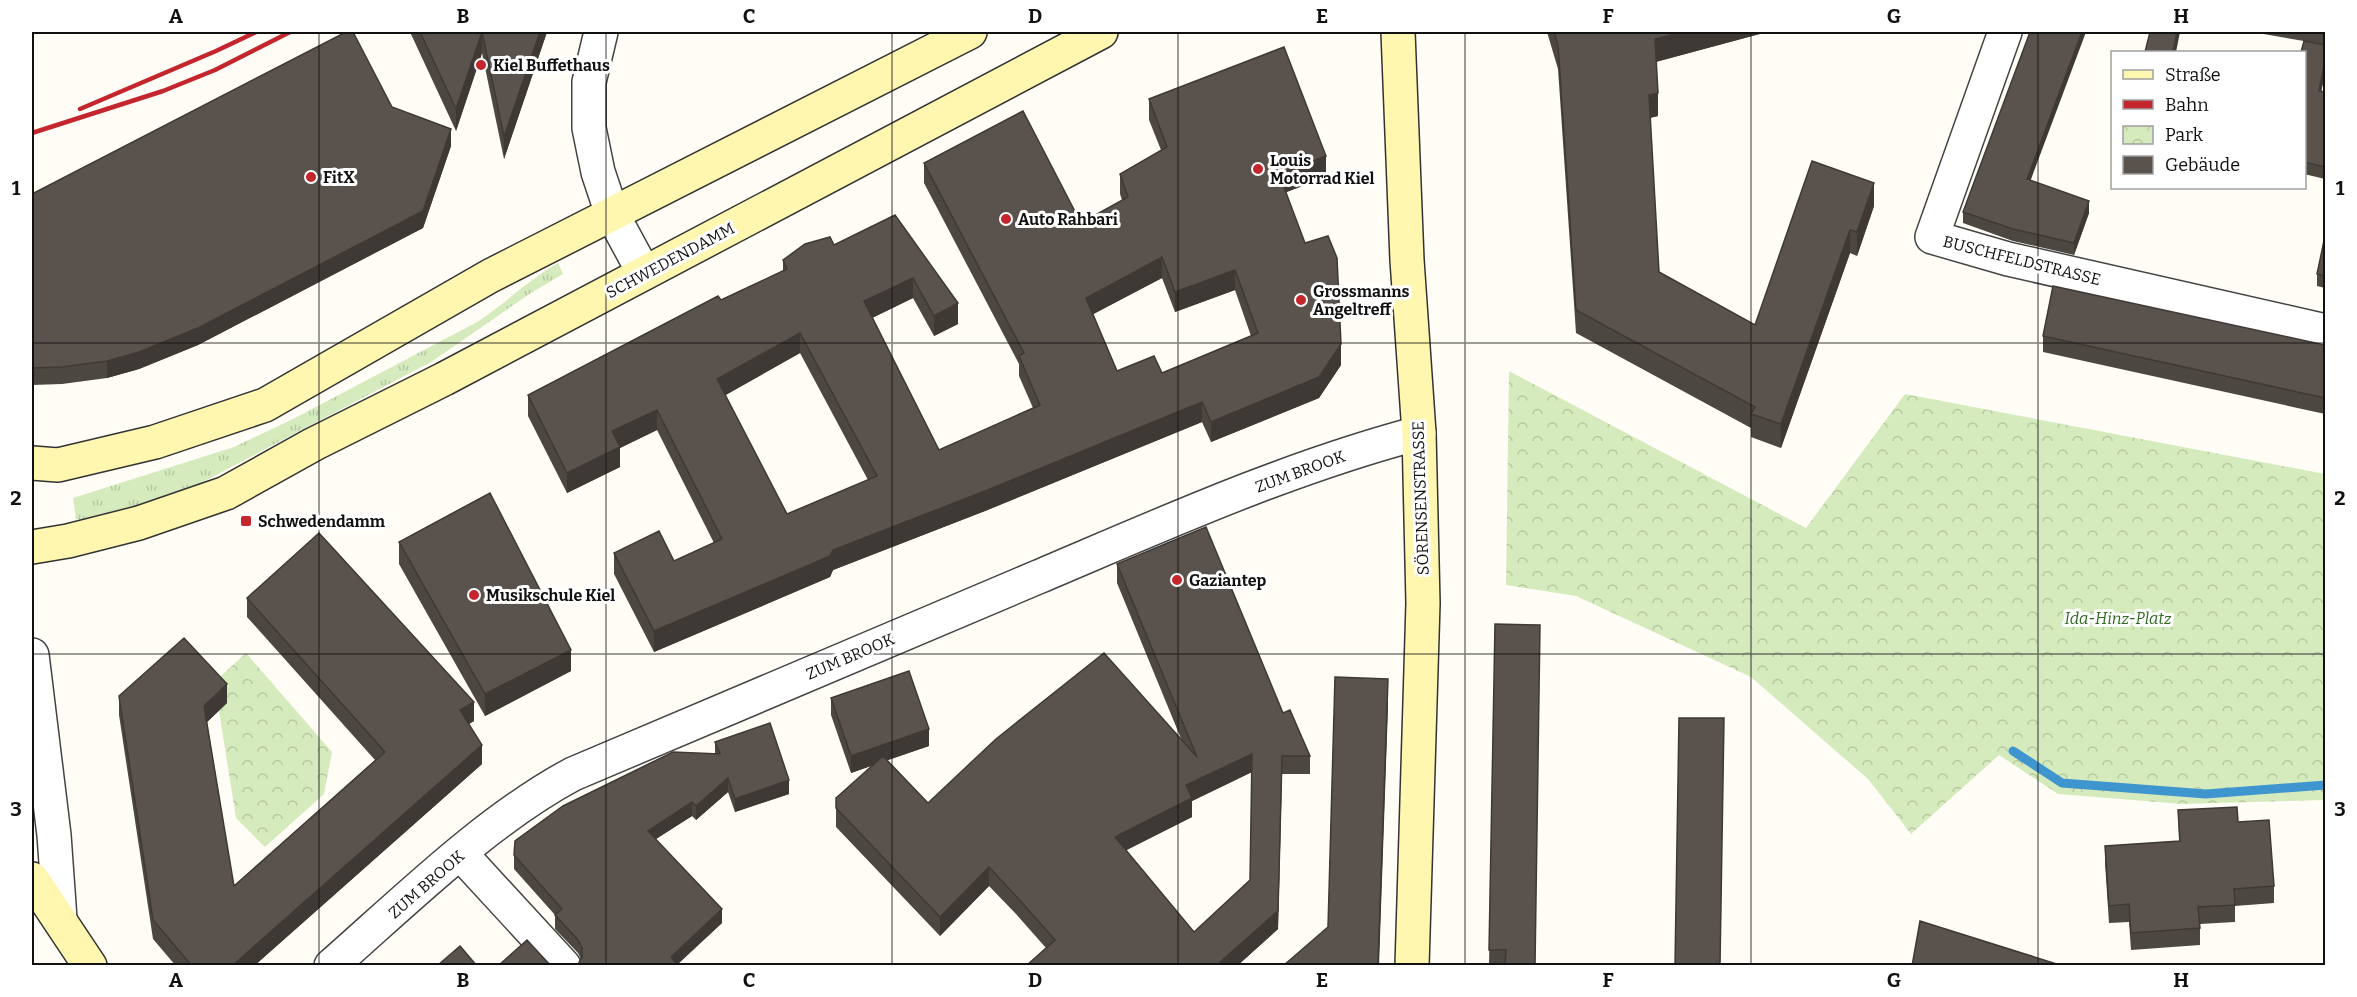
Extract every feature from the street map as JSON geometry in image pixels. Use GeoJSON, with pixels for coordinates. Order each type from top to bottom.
{"type":"FeatureCollection","features":[{"type":"Feature","properties":{"kind":"main road"},"geometry":{"type":"LineString","coordinates":[[40,469],[155,442],[265,405],[490,276],[970,32]]}},
{"type":"Feature","properties":{"kind":"main road","name":"SCHWEDENDAMM"},"geometry":{"type":"LineString","coordinates":[[32,547],[68,541],[139,523],[226,493],[314,444],[444,379],[1101,32]]}},
{"type":"Feature","properties":{"kind":"main road","name":"SÖRENSENSTRASSE"},"geometry":{"type":"LineString","coordinates":[[1398,32],[1407,260],[1419,433],[1424,603],[1412,966]]}},
{"type":"Feature","properties":{"kind":"main road"},"geometry":{"type":"LineString","coordinates":[[32,879],[90,966]]}},
{"type":"Feature","properties":{"kind":"street"},"geometry":{"type":"LineString","coordinates":[[601,32],[589,82],[589,128],[598,172],[612,214],[644,273]]}},
{"type":"Feature","properties":{"kind":"street","name":"BUSCHFELDSTRASSE"},"geometry":{"type":"LineString","coordinates":[[2005,32],[1932,237],[2008,259],[2325,331]]}},
{"type":"Feature","properties":{"kind":"street","name":"ZUM BROOK"},"geometry":{"type":"LineString","coordinates":[[331,966],[460,854],[540,792],[573,774],[891,638],[1282,476],[1358,449],[1419,433]]}},
{"type":"Feature","properties":{"kind":"street"},"geometry":{"type":"LineString","coordinates":[[32,655],[54,835],[60,919]]}},
{"type":"Feature","properties":{"kind":"street"},"geometry":{"type":"LineString","coordinates":[[460,854],[564,966]]}},
{"type":"Feature","properties":{"kind":"green space"},"geometry":{"type":"Polygon","coordinates":[[[558,263],[563,274],[531,293],[431,362],[199,484],[133,510],[85,520],[76,519],[73,498],[234,447],[295,418],[477,322],[558,263]]]}},
{"type":"Feature","properties":{"kind":"green space","name":"Ida-Hinz-Platz"},"geometry":{"type":"Polygon","coordinates":[[[1509,371],[1806,528],[1905,394],[2325,474],[2325,800],[2182,804],[2058,794],[1999,755],[1911,834],[1868,779],[1751,677],[1576,596],[1506,585],[1509,371]]]}},
{"type":"Feature","properties":{"kind":"green space"},"geometry":{"type":"Polygon","coordinates":[[[246,653],[332,752],[324,794],[265,847],[236,818],[219,711],[227,703],[211,685],[246,653]]]}},
{"type":"Feature","properties":{"kind":"building"},"geometry":{"type":"Polygon","coordinates":[[[346,32],[353,32],[392,107],[451,129],[423,211],[198,328],[139,352],[107,361],[32,368],[32,194],[346,32]]]}},
{"type":"Feature","properties":{"kind":"building"},"geometry":{"type":"Polygon","coordinates":[[[420,32],[482,32],[456,109],[420,32]]]}},
{"type":"Feature","properties":{"kind":"building"},"geometry":{"type":"Polygon","coordinates":[[[482,32],[540,32],[504,137],[482,32]]]}},
{"type":"Feature","properties":{"kind":"building"},"geometry":{"type":"Polygon","coordinates":[[[1554,32],[1683,32],[1655,39],[1658,93],[1649,95],[1659,272],[1755,325],[1812,161],[1874,183],[1857,232],[1850,230],[1781,424],[1751,414],[1755,407],[1576,310],[1558,46],[1554,32]]]}},
{"type":"Feature","properties":{"kind":"building"},"geometry":{"type":"Polygon","coordinates":[[[2030,32],[2082,32],[2027,179],[2089,201],[2074,243],[2013,229],[1963,212],[2030,32]]]}},
{"type":"Feature","properties":{"kind":"building"},"geometry":{"type":"Polygon","coordinates":[[[2150,32],[2177,32],[2173,51],[2145,51],[2150,32]]]}},
{"type":"Feature","properties":{"kind":"building"},"geometry":{"type":"Polygon","coordinates":[[[2304,41],[2325,45],[2325,61],[2319,91],[2325,92],[2325,167],[2306,162],[2306,51],[2301,51],[2304,41]]]}},
{"type":"Feature","properties":{"kind":"building"},"geometry":{"type":"Polygon","coordinates":[[[1284,47],[1326,156],[1279,174],[1305,243],[1328,236],[1337,258],[1341,344],[1319,377],[1211,422],[1202,402],[985,491],[833,550],[830,556],[654,631],[614,553],[659,531],[674,561],[722,539],[657,410],[612,431],[620,447],[567,473],[528,395],[718,296],[721,300],[787,269],[783,260],[805,244],[830,237],[834,245],[895,215],[958,303],[934,316],[913,278],[864,301],[939,450],[1040,405],[1019,356],[1024,353],[924,163],[1023,111],[1081,223],[1128,197],[1120,174],[1167,147],[1149,99],[1284,47]],[[1162,257],[1086,298],[1117,371],[1154,356],[1162,373],[1258,333],[1235,270],[1175,292],[1162,257]],[[800,333],[717,379],[787,514],[877,476],[800,333]]]}},
{"type":"Feature","properties":{"kind":"building"},"geometry":{"type":"Polygon","coordinates":[[[2325,236],[2325,276],[2317,274],[2325,236]]]}},
{"type":"Feature","properties":{"kind":"building"},"geometry":{"type":"Polygon","coordinates":[[[2053,286],[2325,345],[2325,398],[2043,336],[2053,286]]]}},
{"type":"Feature","properties":{"kind":"building","name":"Musikschule Kiel"},"geometry":{"type":"Polygon","coordinates":[[[490,493],[571,650],[485,694],[399,542],[490,493]]]}},
{"type":"Feature","properties":{"kind":"building"},"geometry":{"type":"Polygon","coordinates":[[[1206,527],[1283,713],[1290,710],[1310,756],[1282,756],[1278,911],[1220,962],[1223,966],[1026,966],[1055,940],[989,867],[940,917],[836,808],[836,798],[883,756],[928,803],[996,739],[1104,653],[1197,757],[1117,564],[1206,527]],[[1252,754],[1186,785],[1192,798],[1115,837],[1194,932],[1250,880],[1252,754]]]}},
{"type":"Feature","properties":{"kind":"building"},"geometry":{"type":"Polygon","coordinates":[[[319,533],[474,702],[460,710],[482,745],[232,966],[192,966],[153,920],[119,696],[184,638],[227,684],[204,706],[234,886],[385,752],[247,598],[319,533]]]}},
{"type":"Feature","properties":{"kind":"building"},"geometry":{"type":"Polygon","coordinates":[[[1495,624],[1540,625],[1535,966],[1505,966],[1506,950],[1489,950],[1495,624]]]}},
{"type":"Feature","properties":{"kind":"building"},"geometry":{"type":"Polygon","coordinates":[[[909,671],[929,729],[851,756],[831,698],[909,671]]]}},
{"type":"Feature","properties":{"kind":"building"},"geometry":{"type":"Polygon","coordinates":[[[1335,677],[1388,679],[1378,963],[1377,966],[1283,966],[1328,927],[1335,677]]]}},
{"type":"Feature","properties":{"kind":"building"},"geometry":{"type":"Polygon","coordinates":[[[1679,718],[1724,718],[1720,966],[1675,966],[1679,718]]]}},
{"type":"Feature","properties":{"kind":"building"},"geometry":{"type":"Polygon","coordinates":[[[770,723],[789,780],[735,799],[728,778],[696,806],[692,802],[648,831],[722,909],[671,957],[679,966],[577,966],[582,957],[582,948],[578,940],[555,915],[562,909],[514,855],[515,841],[563,806],[673,752],[720,754],[715,742],[770,723]]]}},
{"type":"Feature","properties":{"kind":"building"},"geometry":{"type":"Polygon","coordinates":[[[2237,807],[2238,822],[2269,820],[2274,886],[2234,889],[2235,905],[2198,907],[2200,928],[2131,933],[2129,904],[2109,906],[2105,846],[2180,841],[2178,810],[2237,807]]]}},
{"type":"Feature","properties":{"kind":"building"},"geometry":{"type":"Polygon","coordinates":[[[1920,921],[2063,966],[1912,966],[1920,921]]]}},
{"type":"Feature","properties":{"kind":"building"},"geometry":{"type":"Polygon","coordinates":[[[527,940],[551,966],[498,966],[527,940]]]}},
{"type":"Feature","properties":{"kind":"building"},"geometry":{"type":"Polygon","coordinates":[[[460,946],[477,966],[437,966],[460,946]]]}},
{"type":"Feature","properties":{"kind":"waterway"},"geometry":{"type":"LineString","coordinates":[[2013,751],[2062,783],[2206,794],[2326,785]]}},
{"type":"Feature","properties":{"kind":"railway"},"geometry":{"type":"LineString","coordinates":[[80,109],[256,32]]}},
{"type":"Feature","properties":{"kind":"railway"},"geometry":{"type":"LineString","coordinates":[[32,133],[163,91],[215,70],[290,32]]}},
{"type":"Feature","properties":{"kind":"place","name":"Kiel Buffethaus"},"geometry":{"type":"Point","coordinates":[481,65]}},
{"type":"Feature","properties":{"kind":"place","name":"Louis Motorrad Kiel"},"geometry":{"type":"Point","coordinates":[1258,169]}},
{"type":"Feature","properties":{"kind":"place","name":"FitX"},"geometry":{"type":"Point","coordinates":[311,177]}},
{"type":"Feature","properties":{"kind":"place","name":"Auto Rahbari"},"geometry":{"type":"Point","coordinates":[1006,219]}},
{"type":"Feature","properties":{"kind":"place","name":"Grossmanns Angeltreff"},"geometry":{"type":"Point","coordinates":[1301,300]}},
{"type":"Feature","properties":{"kind":"place","name":"Schwedendamm"},"geometry":{"type":"Point","coordinates":[246,521]}},
{"type":"Feature","properties":{"kind":"place","name":"Gaziantep"},"geometry":{"type":"Point","coordinates":[1177,580]}},
{"type":"Feature","properties":{"kind":"place","name":"Musikschule Kiel"},"geometry":{"type":"Point","coordinates":[474,595]}}]}
